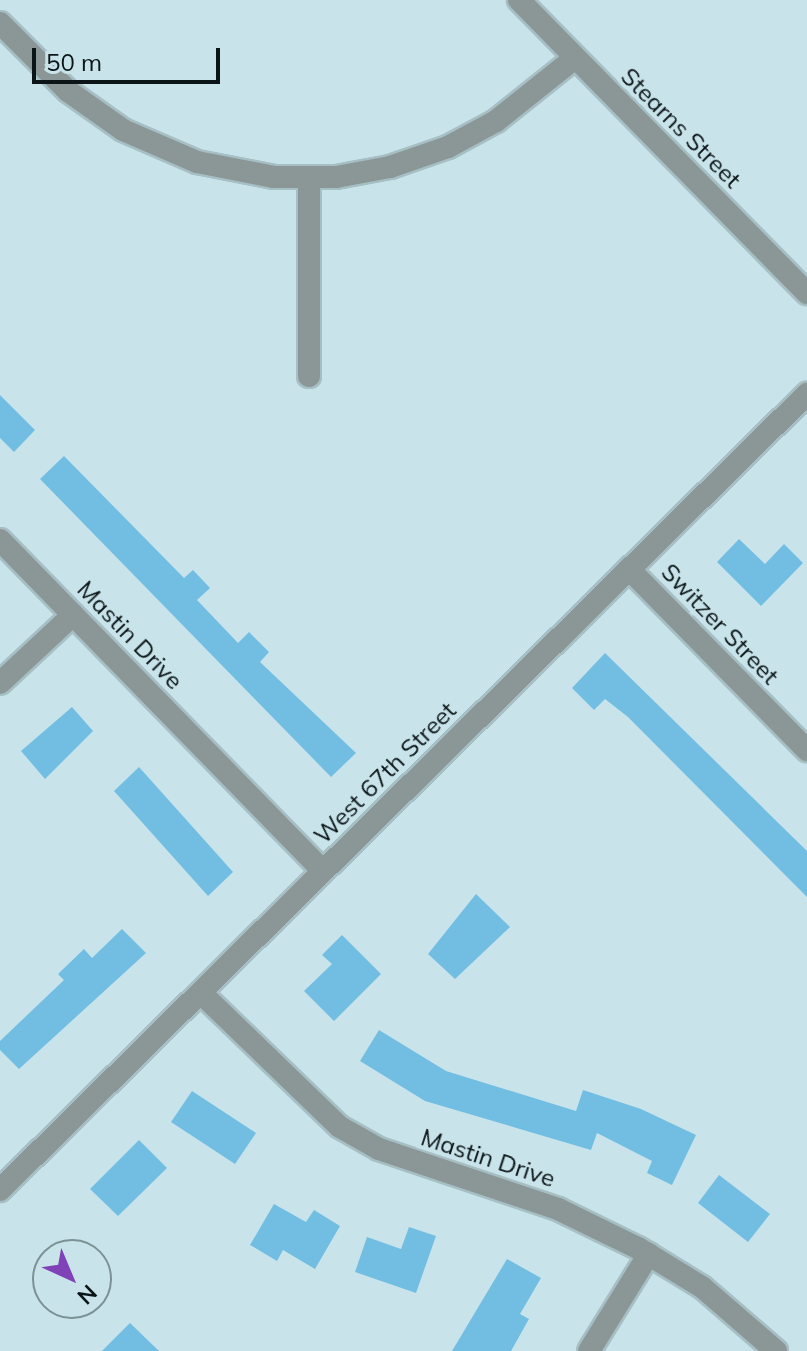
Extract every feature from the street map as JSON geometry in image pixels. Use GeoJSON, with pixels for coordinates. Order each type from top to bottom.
{"type":"FeatureCollection","features":[{"type":"Feature","properties":{"kind":"street","name":"Stearns Street"},"geometry":{"type":"LineString","coordinates":[[519,0],[807,293]]}},
{"type":"Feature","properties":{"kind":"street"},"geometry":{"type":"LineString","coordinates":[[0,23],[68,91],[123,130],[221,168],[309,178],[390,167],[448,147],[496,121],[575,58]]}},
{"type":"Feature","properties":{"kind":"street"},"geometry":{"type":"LineString","coordinates":[[309,178],[309,376]]}},
{"type":"Feature","properties":{"kind":"street","name":"West 67th Street"},"geometry":{"type":"LineString","coordinates":[[0,1190],[807,394]]}},
{"type":"Feature","properties":{"kind":"street","name":"Mastin Drive"},"geometry":{"type":"LineString","coordinates":[[0,540],[323,871]]}},
{"type":"Feature","properties":{"kind":"street","name":"Switzer Street"},"geometry":{"type":"LineString","coordinates":[[629,569],[807,750]]}},
{"type":"Feature","properties":{"kind":"street"},"geometry":{"type":"LineString","coordinates":[[0,683],[73,615]]}},
{"type":"Feature","properties":{"kind":"street","name":"Mastin Drive"},"geometry":{"type":"LineString","coordinates":[[201,993],[340,1127],[379,1149],[558,1209],[649,1254],[702,1287],[776,1351]]}},
{"type":"Feature","properties":{"kind":"street"},"geometry":{"type":"LineString","coordinates":[[589,1351],[649,1254]]}},
{"type":"Feature","properties":{"kind":"building"},"geometry":{"type":"Polygon","coordinates":[[[0,395],[35,430],[14,452],[0,438],[0,395]]]}},
{"type":"Feature","properties":{"kind":"building"},"geometry":{"type":"Polygon","coordinates":[[[64,456],[184,578],[193,570],[210,588],[197,600],[238,643],[249,632],[269,652],[260,662],[356,753],[331,777],[40,479],[64,456]]]}},
{"type":"Feature","properties":{"kind":"building"},"geometry":{"type":"Polygon","coordinates":[[[739,539],[765,564],[784,544],[803,563],[761,606],[717,562],[739,539]]]}},
{"type":"Feature","properties":{"kind":"building"},"geometry":{"type":"Polygon","coordinates":[[[605,653],[807,851],[807,897],[628,717],[605,699],[594,710],[572,688],[605,653]]]}},
{"type":"Feature","properties":{"kind":"building"},"geometry":{"type":"Polygon","coordinates":[[[72,707],[93,731],[45,779],[21,751],[72,707]]]}},
{"type":"Feature","properties":{"kind":"building"},"geometry":{"type":"Polygon","coordinates":[[[139,767],[233,872],[208,896],[114,791],[139,767]]]}},
{"type":"Feature","properties":{"kind":"building"},"geometry":{"type":"Polygon","coordinates":[[[476,894],[510,927],[455,979],[428,954],[476,894]]]}},
{"type":"Feature","properties":{"kind":"building"},"geometry":{"type":"Polygon","coordinates":[[[122,929],[146,953],[19,1069],[0,1050],[0,1041],[64,980],[58,974],[84,949],[92,958],[122,929]]]}},
{"type":"Feature","properties":{"kind":"building"},"geometry":{"type":"Polygon","coordinates":[[[342,935],[381,974],[334,1021],[304,991],[332,964],[322,955],[342,935]]]}},
{"type":"Feature","properties":{"kind":"building"},"geometry":{"type":"Polygon","coordinates":[[[379,1030],[446,1071],[576,1111],[583,1090],[641,1109],[696,1135],[672,1185],[647,1173],[652,1161],[597,1133],[591,1150],[425,1101],[360,1061],[379,1030]]]}},
{"type":"Feature","properties":{"kind":"building"},"geometry":{"type":"Polygon","coordinates":[[[192,1091],[256,1133],[235,1164],[171,1122],[192,1091]]]}},
{"type":"Feature","properties":{"kind":"building"},"geometry":{"type":"Polygon","coordinates":[[[139,1140],[167,1168],[118,1216],[90,1189],[139,1140]]]}},
{"type":"Feature","properties":{"kind":"building"},"geometry":{"type":"Polygon","coordinates":[[[719,1175],[770,1214],[748,1242],[698,1203],[719,1175]]]}},
{"type":"Feature","properties":{"kind":"building"},"geometry":{"type":"Polygon","coordinates":[[[274,1204],[306,1222],[314,1210],[340,1226],[315,1269],[283,1250],[277,1261],[250,1245],[274,1204]]]}},
{"type":"Feature","properties":{"kind":"building"},"geometry":{"type":"Polygon","coordinates":[[[409,1227],[436,1236],[416,1293],[355,1272],[367,1237],[401,1249],[409,1227]]]}},
{"type":"Feature","properties":{"kind":"building"},"geometry":{"type":"Polygon","coordinates":[[[507,1259],[541,1278],[520,1314],[529,1319],[511,1351],[452,1351],[507,1259]]]}},
{"type":"Feature","properties":{"kind":"building"},"geometry":{"type":"Polygon","coordinates":[[[130,1323],[159,1351],[102,1351],[130,1323]]]}}]}
